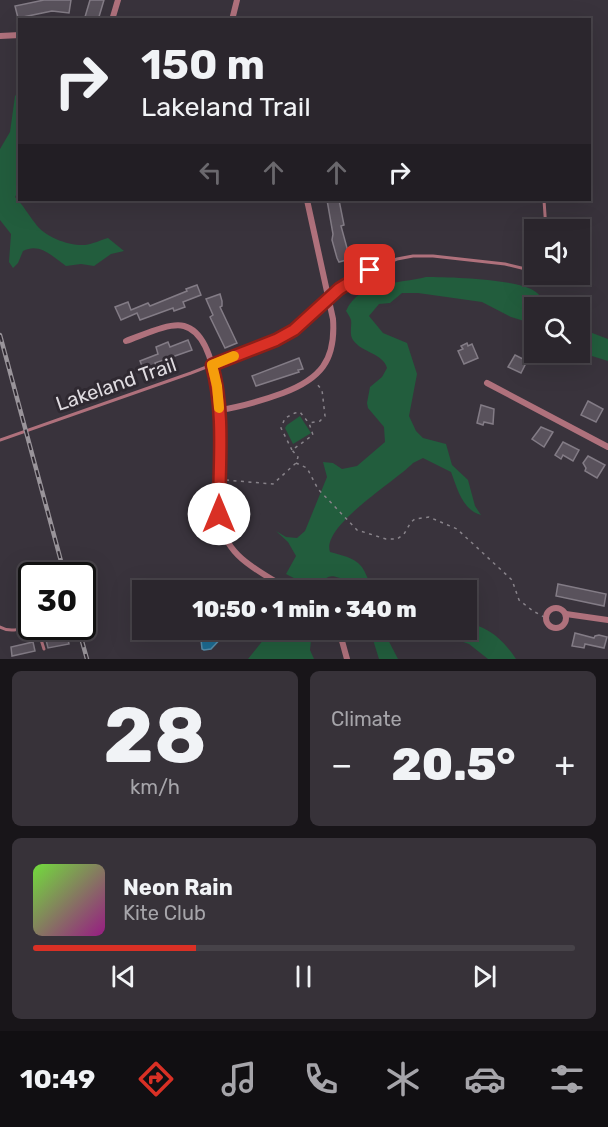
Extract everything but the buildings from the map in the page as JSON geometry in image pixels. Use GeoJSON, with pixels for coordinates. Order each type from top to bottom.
{"type":"FeatureCollection","features":[{"type":"Feature","properties":{"kind":"street"},"geometry":{"type":"LineString","coordinates":[[113,18],[118,0]]}},
{"type":"Feature","properties":{"kind":"street"},"geometry":{"type":"LineString","coordinates":[[232,18],[237,0]]}},
{"type":"Feature","properties":{"kind":"street"},"geometry":{"type":"LineString","coordinates":[[0,36],[18,35]]}},
{"type":"Feature","properties":{"kind":"street"},"geometry":{"type":"LineString","coordinates":[[219,410],[263,401],[300,387],[313,379],[323,368],[333,346],[333,319],[308,201]]}},
{"type":"Feature","properties":{"kind":"street"},"geometry":{"type":"LineString","coordinates":[[126,342],[169,326],[181,325],[199,334],[203,340],[217,386],[222,530],[231,549],[250,566],[273,580]]}},
{"type":"Feature","properties":{"kind":"street"},"geometry":{"type":"LineString","coordinates":[[487,383],[608,447]]}},
{"type":"Feature","properties":{"kind":"street"},"geometry":{"type":"LineString","coordinates":[[566,614],[565,625],[559,629],[549,626],[546,618],[550,610],[556,608],[562,609],[566,614],[608,620]]}},
{"type":"Feature","properties":{"kind":"street"},"geometry":{"type":"LineString","coordinates":[[342,640],[347,659]]}},
{"type":"Feature","properties":{"kind":"lane"},"geometry":{"type":"LineString","coordinates":[[544,201],[545,219]]}},
{"type":"Feature","properties":{"kind":"lane","name":"Lakeland Trail"},"geometry":{"type":"LineString","coordinates":[[0,440],[212,365],[280,338],[300,325],[339,289],[359,275],[386,262],[406,256],[433,256],[505,264],[524,269]]}},
{"type":"Feature","properties":{"kind":"lane"},"geometry":{"type":"LineString","coordinates":[[0,627],[6,630],[18,630]]}},
{"type":"Feature","properties":{"kind":"lane"},"geometry":{"type":"LineString","coordinates":[[41,640],[44,650]]}},
{"type":"Feature","properties":{"kind":"path"},"geometry":{"type":"LineString","coordinates":[[309,423],[320,421],[325,416],[322,390],[313,379]]}},
{"type":"Feature","properties":{"kind":"path"},"geometry":{"type":"LineString","coordinates":[[219,480],[273,484],[296,463],[298,457],[292,450],[281,428],[285,418],[300,412],[309,423],[312,437],[292,450]]}},
{"type":"Feature","properties":{"kind":"path"},"geometry":{"type":"LineString","coordinates":[[296,463],[307,468],[318,489],[357,530],[386,539],[397,538],[404,534],[415,519],[429,517],[457,529],[508,575],[519,600],[546,618]]}},
{"type":"Feature","properties":{"kind":"green space"},"geometry":{"type":"Polygon","coordinates":[[[18,93],[18,192],[15,197],[39,228],[51,236],[79,245],[108,238],[124,251],[111,254],[94,266],[81,264],[66,266],[41,249],[35,248],[23,251],[13,268],[9,262],[11,234],[0,220],[0,149],[10,132],[15,96],[18,93]]]}},
{"type":"Feature","properties":{"kind":"green space"},"geometry":{"type":"Polygon","coordinates":[[[426,277],[480,279],[521,286],[531,289],[541,297],[524,297],[524,321],[482,302],[418,293],[402,293],[390,303],[379,304],[369,316],[383,333],[407,343],[417,374],[409,416],[416,431],[423,438],[446,444],[452,465],[468,480],[475,506],[481,515],[465,503],[451,472],[423,458],[413,463],[348,517],[330,541],[330,552],[355,560],[369,580],[344,580],[332,576],[324,580],[298,580],[286,574],[296,556],[288,542],[276,531],[286,537],[297,538],[305,531],[327,477],[323,462],[333,463],[342,469],[357,466],[385,442],[384,427],[368,408],[367,403],[370,387],[382,377],[387,368],[381,359],[353,340],[351,320],[346,311],[360,294],[392,283],[426,277]]]}},
{"type":"Feature","properties":{"kind":"green space"},"geometry":{"type":"Polygon","coordinates":[[[590,332],[608,339],[608,361],[590,355],[590,332]]]}},
{"type":"Feature","properties":{"kind":"green space"},"geometry":{"type":"Polygon","coordinates":[[[300,416],[311,433],[293,444],[285,428],[300,416]]]}},
{"type":"Feature","properties":{"kind":"green space"},"geometry":{"type":"Polygon","coordinates":[[[477,626],[489,631],[507,646],[516,659],[488,659],[469,644],[458,640],[477,640],[477,626]]]}},
{"type":"Feature","properties":{"kind":"green space"},"geometry":{"type":"Polygon","coordinates":[[[263,640],[311,640],[310,650],[314,659],[248,659],[263,640]]]}},
{"type":"Feature","properties":{"kind":"green space"},"geometry":{"type":"Polygon","coordinates":[[[373,640],[388,640],[398,659],[379,659],[373,640]]]}},
{"type":"Feature","properties":{"kind":"water"},"geometry":{"type":"Polygon","coordinates":[[[201,640],[219,640],[211,649],[202,649],[201,640]]]}},
{"type":"Feature","properties":{"kind":"railway"},"geometry":{"type":"LineString","coordinates":[[0,335],[61,562]]}},
{"type":"Feature","properties":{"kind":"railway"},"geometry":{"type":"LineString","coordinates":[[82,640],[87,659]]}},
{"type":"Feature","properties":{"kind":"slow traffic"},"geometry":{"type":"LineString","coordinates":[[219,408],[212,365],[234,356]]}},
{"type":"Feature","properties":{"kind":"route"},"geometry":{"type":"LineString","coordinates":[[219,514],[219,410],[212,365],[276,340],[294,330],[339,289],[370,270]]}}]}
